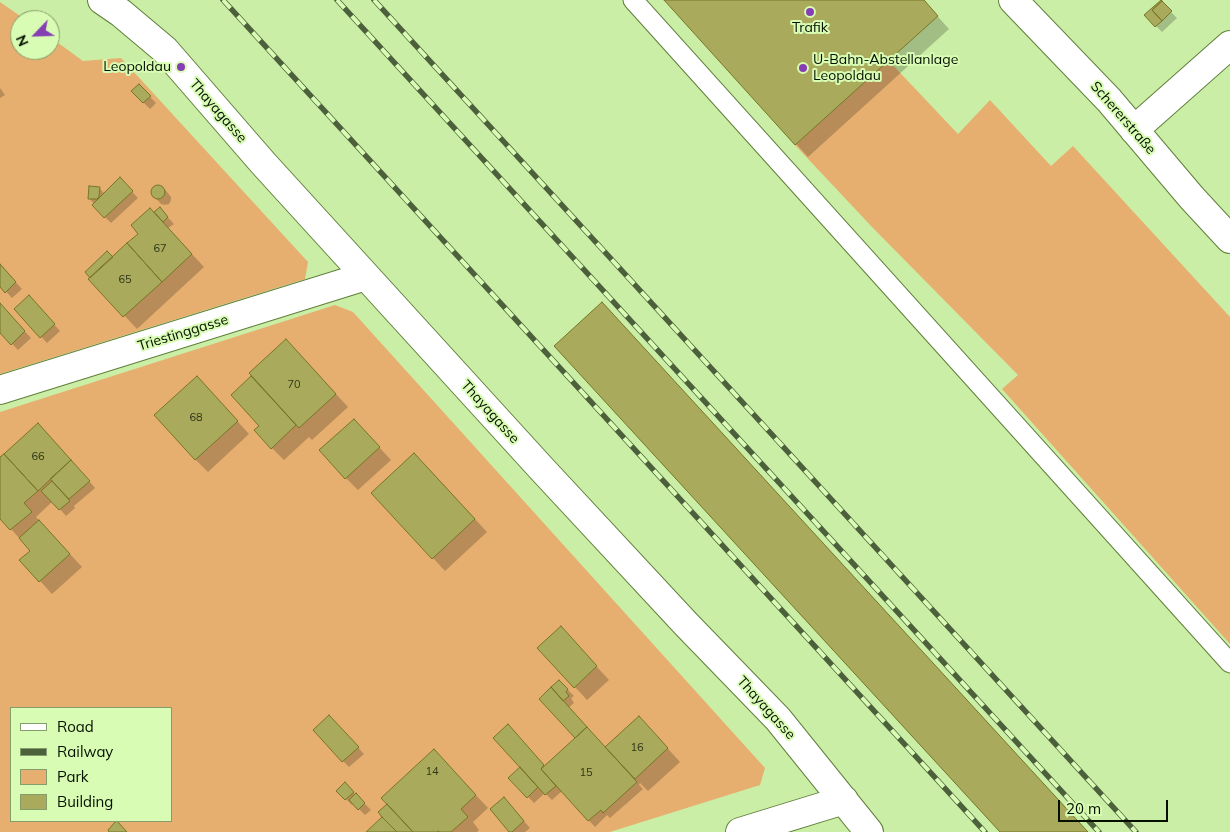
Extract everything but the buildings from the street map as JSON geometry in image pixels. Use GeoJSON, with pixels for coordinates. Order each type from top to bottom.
{"type":"FeatureCollection","features":[{"type":"Feature","properties":{"kind":"street","name":"Thayagasse"},"geometry":{"type":"LineString","coordinates":[[102,0],[122,13],[165,50],[263,163],[574,504],[778,719],[869,832]]}},
{"type":"Feature","properties":{"kind":"street","name":"Schererstraße"},"geometry":{"type":"LineString","coordinates":[[1013,0],[1109,100],[1192,198],[1230,239]]}},
{"type":"Feature","properties":{"kind":"street"},"geometry":{"type":"LineString","coordinates":[[1134,130],[1230,45]]}},
{"type":"Feature","properties":{"kind":"street","name":"Triestinggasse"},"geometry":{"type":"LineString","coordinates":[[0,390],[366,276]]}},
{"type":"Feature","properties":{"kind":"street"},"geometry":{"type":"LineString","coordinates":[[740,832],[844,800]]}},
{"type":"Feature","properties":{"kind":"lane"},"geometry":{"type":"LineString","coordinates":[[633,0],[1230,663]]}},
{"type":"Feature","properties":{"kind":"green space"},"geometry":{"type":"Polygon","coordinates":[[[0,2],[12,10],[10,10],[10,60],[60,60],[60,44],[83,61],[121,58],[308,262],[305,279],[0,374],[0,2]]]}},
{"type":"Feature","properties":{"kind":"green space"},"geometry":{"type":"Polygon","coordinates":[[[888,60],[958,134],[990,100],[1051,166],[1073,146],[1230,317],[1230,644],[1002,389],[1018,375],[872,227],[795,145],[888,60]]]}},
{"type":"Feature","properties":{"kind":"green space"},"geometry":{"type":"Polygon","coordinates":[[[335,305],[353,312],[765,768],[760,785],[610,832],[0,832],[0,412],[335,305]]]}},
{"type":"Feature","properties":{"kind":"railway"},"geometry":{"type":"LineString","coordinates":[[223,0],[985,832]]}},
{"type":"Feature","properties":{"kind":"railway"},"geometry":{"type":"LineString","coordinates":[[337,0],[1099,832]]}},
{"type":"Feature","properties":{"kind":"railway"},"geometry":{"type":"LineString","coordinates":[[374,0],[1136,832]]}},
{"type":"Feature","properties":{"kind":"place","name":"Trafik"},"geometry":{"type":"Point","coordinates":[810,12]}},
{"type":"Feature","properties":{"kind":"place","name":"Leopoldau"},"geometry":{"type":"Point","coordinates":[181,67]}},
{"type":"Feature","properties":{"kind":"place","name":"U-Bahn-Abstellanlage Leopoldau"},"geometry":{"type":"Point","coordinates":[803,68]}}]}
